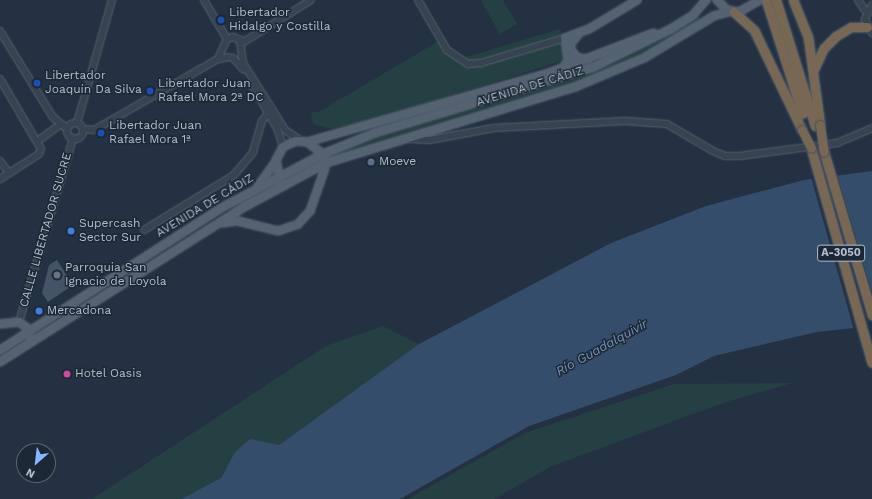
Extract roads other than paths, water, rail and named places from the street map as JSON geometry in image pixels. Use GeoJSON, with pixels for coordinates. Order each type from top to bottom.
{"type":"FeatureCollection","features":[{"type":"Feature","properties":{"kind":"highway"},"geometry":{"type":"LineString","coordinates":[[766,0],[778,20]]}},
{"type":"Feature","properties":{"kind":"highway"},"geometry":{"type":"LineString","coordinates":[[776,0],[778,20],[811,127]]}},
{"type":"Feature","properties":{"kind":"highway"},"geometry":{"type":"LineString","coordinates":[[794,0],[803,20],[814,69],[811,127]]}},
{"type":"Feature","properties":{"kind":"highway"},"geometry":{"type":"LineString","coordinates":[[733,12],[754,30],[811,127]]}},
{"type":"Feature","properties":{"kind":"highway"},"geometry":{"type":"LineString","coordinates":[[814,69],[824,48],[836,36],[851,26],[869,30]]}},
{"type":"Feature","properties":{"kind":"highway","name":"A-3050"},"geometry":{"type":"LineString","coordinates":[[811,127],[811,148],[872,363]]}},
{"type":"Feature","properties":{"kind":"highway","name":"A-3050"},"geometry":{"type":"LineString","coordinates":[[811,127],[824,152],[872,316]]}},
{"type":"Feature","properties":{"kind":"main road"},"geometry":{"type":"LineString","coordinates":[[562,69],[568,61],[568,46],[566,38],[580,33],[637,0]]}},
{"type":"Feature","properties":{"kind":"main road","name":"AVENIDA DE CÁDIZ"},"geometry":{"type":"LineString","coordinates":[[315,146],[346,142],[594,67],[652,40],[693,15],[706,0]]}},
{"type":"Feature","properties":{"kind":"main road"},"geometry":{"type":"LineString","coordinates":[[717,0],[733,12]]}},
{"type":"Feature","properties":{"kind":"main road","name":"AVENIDA DE CÁDIZ"},"geometry":{"type":"LineString","coordinates":[[0,361],[216,225],[285,183],[326,162],[402,137],[582,84],[644,58],[714,16],[747,10],[760,0]]}},
{"type":"Feature","properties":{"kind":"main road","name":"AVENIDA DE CÁDIZ"},"geometry":{"type":"LineString","coordinates":[[283,147],[562,69],[593,58],[693,15]]}},
{"type":"Feature","properties":{"kind":"main road"},"geometry":{"type":"LineString","coordinates":[[568,46],[580,33]]}},
{"type":"Feature","properties":{"kind":"main road"},"geometry":{"type":"LineString","coordinates":[[568,46],[578,58],[593,58]]}},
{"type":"Feature","properties":{"kind":"main road","name":"AVENIDA DE CÁDIZ"},"geometry":{"type":"LineString","coordinates":[[426,119],[458,99]]}},
{"type":"Feature","properties":{"kind":"main road"},"geometry":{"type":"LineString","coordinates":[[304,141],[315,146],[322,154],[326,162]]}},
{"type":"Feature","properties":{"kind":"main road","name":"AVENIDA DE CÁDIZ"},"geometry":{"type":"LineString","coordinates":[[0,350],[255,189],[346,142]]}},
{"type":"Feature","properties":{"kind":"main road"},"geometry":{"type":"LineString","coordinates":[[255,189],[276,160],[283,147]]}},
{"type":"Feature","properties":{"kind":"main road"},"geometry":{"type":"LineString","coordinates":[[276,160],[278,177],[285,183]]}},
{"type":"Feature","properties":{"kind":"main road","name":"AVENIDA DE CÁDIZ"},"geometry":{"type":"LineString","coordinates":[[216,225],[238,221],[278,231],[298,224],[310,211],[326,162]]}},
{"type":"Feature","properties":{"kind":"main road"},"geometry":{"type":"LineString","coordinates":[[0,324],[19,322],[29,332],[27,339],[0,361]]}},
{"type":"Feature","properties":{"kind":"street"},"geometry":{"type":"LineString","coordinates":[[67,129],[77,123],[112,0]]}},
{"type":"Feature","properties":{"kind":"street"},"geometry":{"type":"LineString","coordinates":[[204,0],[226,39]]}},
{"type":"Feature","properties":{"kind":"street"},"geometry":{"type":"LineString","coordinates":[[242,43],[311,0]]}},
{"type":"Feature","properties":{"kind":"street"},"geometry":{"type":"LineString","coordinates":[[418,0],[447,50],[468,64],[481,63],[543,43],[566,38]]}},
{"type":"Feature","properties":{"kind":"street"},"geometry":{"type":"LineString","coordinates":[[860,1],[872,5],[866,12]]}},
{"type":"Feature","properties":{"kind":"street"},"geometry":{"type":"LineString","coordinates":[[860,1],[866,12],[869,30]]}},
{"type":"Feature","properties":{"kind":"street"},"geometry":{"type":"LineString","coordinates":[[0,31],[60,124],[67,129],[73,138],[80,136],[83,129]]}},
{"type":"Feature","properties":{"kind":"street"},"geometry":{"type":"LineString","coordinates":[[226,39],[233,37],[242,43]]}},
{"type":"Feature","properties":{"kind":"street"},"geometry":{"type":"LineString","coordinates":[[218,59],[226,39]]}},
{"type":"Feature","properties":{"kind":"street"},"geometry":{"type":"LineString","coordinates":[[543,43],[559,42],[568,46]]}},
{"type":"Feature","properties":{"kind":"street"},"geometry":{"type":"LineString","coordinates":[[242,43],[243,63],[274,113],[285,130],[304,141]]}},
{"type":"Feature","properties":{"kind":"street"},"geometry":{"type":"LineString","coordinates":[[222,49],[231,57],[268,113],[283,147]]}},
{"type":"Feature","properties":{"kind":"street"},"geometry":{"type":"LineString","coordinates":[[77,123],[83,129],[94,130],[218,59],[231,57],[242,52]]}},
{"type":"Feature","properties":{"kind":"street"},"geometry":{"type":"LineString","coordinates":[[0,79],[38,140],[41,148],[39,154],[0,179]]}},
{"type":"Feature","properties":{"kind":"street"},"geometry":{"type":"LineString","coordinates":[[144,230],[234,175],[252,152],[262,121],[268,113]]}},
{"type":"Feature","properties":{"kind":"street"},"geometry":{"type":"LineString","coordinates":[[402,137],[429,140],[483,130],[617,120],[662,124],[713,151],[733,156],[837,143],[872,128]]}},
{"type":"Feature","properties":{"kind":"street"},"geometry":{"type":"LineString","coordinates":[[38,140],[60,124]]}},
{"type":"Feature","properties":{"kind":"street","name":"CALLE LIBERTADOR SUCRE"},"geometry":{"type":"LineString","coordinates":[[19,322],[73,138]]}},
{"type":"Feature","properties":{"kind":"street"},"geometry":{"type":"LineString","coordinates":[[0,160],[9,173]]}},
{"type":"Feature","properties":{"kind":"water","name":"Río Guadalquivir"},"geometry":{"type":"Polygon","coordinates":[[[872,171],[872,326],[817,332],[714,356],[676,375],[529,426],[400,499],[181,499],[221,478],[235,452],[250,439],[279,445],[419,344],[611,243],[706,206],[804,180],[872,171]]]}},
{"type":"Feature","properties":{"kind":"place","name":"Libertador Hidalgo y Costilla"},"geometry":{"type":"Point","coordinates":[221,20]}},
{"type":"Feature","properties":{"kind":"place","name":"Libertador Joaquín Da Silva"},"geometry":{"type":"Point","coordinates":[37,83]}},
{"type":"Feature","properties":{"kind":"place","name":"Libertador Juan Rafael Mora 2ª DC"},"geometry":{"type":"Point","coordinates":[150,91]}},
{"type":"Feature","properties":{"kind":"place","name":"Libertador Juan Rafael Mora 1ª"},"geometry":{"type":"Point","coordinates":[101,133]}},
{"type":"Feature","properties":{"kind":"place","name":"Moeve"},"geometry":{"type":"Point","coordinates":[371,162]}},
{"type":"Feature","properties":{"kind":"place","name":"Supercash Sector Sur"},"geometry":{"type":"Point","coordinates":[71,231]}},
{"type":"Feature","properties":{"kind":"place","name":"Parroquia San Ignacio de Loyola"},"geometry":{"type":"Point","coordinates":[57,275]}},
{"type":"Feature","properties":{"kind":"place","name":"Mercadona"},"geometry":{"type":"Point","coordinates":[39,311]}},
{"type":"Feature","properties":{"kind":"place","name":"Hotel Oasis"},"geometry":{"type":"Point","coordinates":[67,374]}}]}
